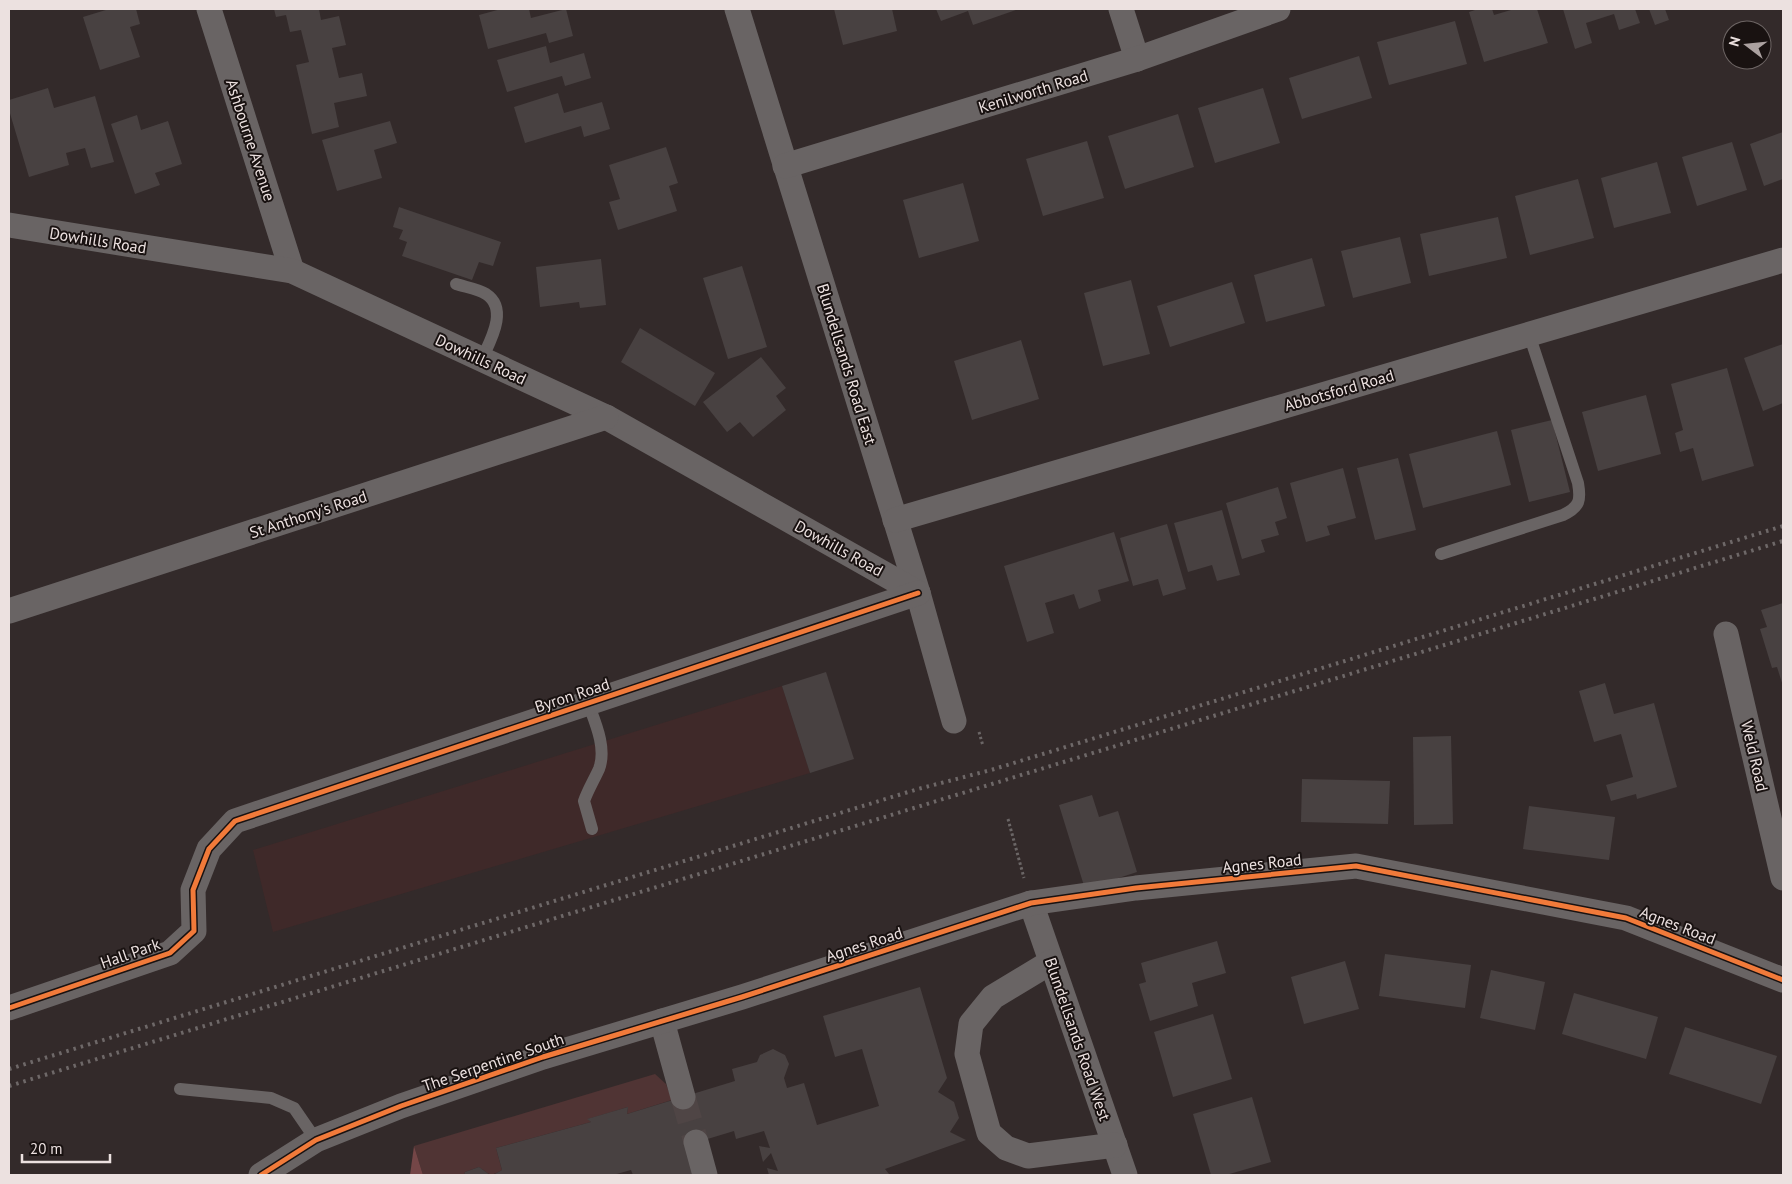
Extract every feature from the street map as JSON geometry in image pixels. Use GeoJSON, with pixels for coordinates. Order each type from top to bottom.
{"type":"FeatureCollection","features":[{"type":"Feature","properties":{"kind":"street","name":"Ashbourne Avenue"},"geometry":{"type":"LineString","coordinates":[[209,9],[292,271]]}},
{"type":"Feature","properties":{"kind":"street","name":"Blundellsands Road East"},"geometry":{"type":"LineString","coordinates":[[736,9],[896,520],[954,721]]}},
{"type":"Feature","properties":{"kind":"street"},"geometry":{"type":"LineString","coordinates":[[1121,9],[1137,59]]}},
{"type":"Feature","properties":{"kind":"street","name":"Kenilworth Road"},"geometry":{"type":"LineString","coordinates":[[785,166],[1137,59],[1278,9]]}},
{"type":"Feature","properties":{"kind":"street","name":"Dowhills Road"},"geometry":{"type":"LineString","coordinates":[[9,226],[292,271],[606,417],[918,593]]}},
{"type":"Feature","properties":{"kind":"street","name":"Abbotsford Road"},"geometry":{"type":"LineString","coordinates":[[896,520],[1783,260]]}},
{"type":"Feature","properties":{"kind":"street","name":"St Anthony's Road"},"geometry":{"type":"LineString","coordinates":[[9,611],[606,417]]}},
{"type":"Feature","properties":{"kind":"street","name":"Byron Road"},"geometry":{"type":"LineString","coordinates":[[235,821],[918,593]]}},
{"type":"Feature","properties":{"kind":"street","name":"Weld Road"},"geometry":{"type":"LineString","coordinates":[[1726,634],[1783,878]]}},
{"type":"Feature","properties":{"kind":"street","name":"Hall Park"},"geometry":{"type":"LineString","coordinates":[[9,1008],[170,953],[194,931],[193,890],[209,849],[235,821]]}},
{"type":"Feature","properties":{"kind":"street","name":"Agnes Road"},"geometry":{"type":"LineString","coordinates":[[742,997],[1031,903],[1136,888],[1356,866],[1626,918],[1783,980]]}},
{"type":"Feature","properties":{"kind":"street","name":"Blundellsands Road West"},"geometry":{"type":"LineString","coordinates":[[1031,903],[1125,1175]]}},
{"type":"Feature","properties":{"kind":"street"},"geometry":{"type":"LineString","coordinates":[[1051,962],[993,997],[971,1024],[967,1054],[989,1133],[1006,1148],[1028,1156],[1115,1145]]}},
{"type":"Feature","properties":{"kind":"street","name":"The Serpentine South"},"geometry":{"type":"LineString","coordinates":[[261,1175],[316,1140],[419,1100],[543,1057],[742,997]]}},
{"type":"Feature","properties":{"kind":"street"},"geometry":{"type":"LineString","coordinates":[[662,1021],[683,1097]]}},
{"type":"Feature","properties":{"kind":"street"},"geometry":{"type":"LineString","coordinates":[[696,1142],[705,1175]]}},
{"type":"Feature","properties":{"kind":"lane"},"geometry":{"type":"LineString","coordinates":[[456,284],[486,294],[496,305],[497,321],[482,359]]}},
{"type":"Feature","properties":{"kind":"lane"},"geometry":{"type":"LineString","coordinates":[[1441,554],[1563,515],[1573,510],[1578,504],[1580,494],[1578,484],[1529,334]]}},
{"type":"Feature","properties":{"kind":"lane"},"geometry":{"type":"LineString","coordinates":[[588,703],[598,730],[601,750],[600,767],[584,801],[592,829]]}},
{"type":"Feature","properties":{"kind":"lane"},"geometry":{"type":"LineString","coordinates":[[180,1089],[272,1098],[294,1108],[316,1140]]}},
{"type":"Feature","properties":{"kind":"path"},"geometry":{"type":"LineString","coordinates":[[1008,819],[1031,903]]}},
{"type":"Feature","properties":{"kind":"shaded area"},"geometry":{"type":"Polygon","coordinates":[[[782,686],[810,773],[273,932],[253,850],[782,686]]]}},
{"type":"Feature","properties":{"kind":"shaded area"},"geometry":{"type":"Polygon","coordinates":[[[655,1074],[666,1084],[672,1100],[627,1114],[628,1107],[588,1119],[591,1122],[496,1148],[502,1170],[495,1174],[488,1173],[479,1167],[465,1172],[464,1175],[423,1175],[414,1146],[655,1074]]]}},
{"type":"Feature","properties":{"kind":"shaded area"},"geometry":{"type":"Polygon","coordinates":[[[414,1146],[423,1175],[410,1175],[414,1146]]]}},
{"type":"Feature","properties":{"kind":"building"},"geometry":{"type":"Polygon","coordinates":[[[109,9],[136,9],[140,24],[130,27],[140,57],[100,70],[83,17],[109,9]]]}},
{"type":"Feature","properties":{"kind":"building"},"geometry":{"type":"Polygon","coordinates":[[[274,9],[319,9],[321,20],[339,16],[346,45],[332,48],[339,78],[362,73],[367,96],[334,103],[339,127],[312,134],[296,65],[309,62],[301,30],[290,32],[286,15],[276,17],[274,9]]]}},
{"type":"Feature","properties":{"kind":"building"},"geometry":{"type":"Polygon","coordinates":[[[501,9],[529,9],[531,18],[566,9],[573,36],[549,43],[546,33],[488,49],[479,15],[501,9]]]}},
{"type":"Feature","properties":{"kind":"building"},"geometry":{"type":"Polygon","coordinates":[[[834,9],[892,9],[897,31],[843,45],[834,9]]]}},
{"type":"Feature","properties":{"kind":"building"},"geometry":{"type":"Polygon","coordinates":[[[936,9],[1019,9],[973,25],[968,11],[941,21],[936,9]]]}},
{"type":"Feature","properties":{"kind":"building"},"geometry":{"type":"Polygon","coordinates":[[[1478,9],[1492,9],[1494,15],[1511,9],[1537,9],[1548,43],[1484,62],[1469,12],[1478,9]]]}},
{"type":"Feature","properties":{"kind":"building"},"geometry":{"type":"Polygon","coordinates":[[[1563,9],[1635,9],[1640,23],[1619,30],[1614,14],[1586,23],[1592,43],[1575,49],[1563,9]]]}},
{"type":"Feature","properties":{"kind":"building"},"geometry":{"type":"Polygon","coordinates":[[[1649,9],[1665,9],[1669,20],[1655,25],[1649,9]]]}},
{"type":"Feature","properties":{"kind":"building"},"geometry":{"type":"Polygon","coordinates":[[[1455,21],[1467,64],[1389,85],[1377,42],[1455,21]]]}},
{"type":"Feature","properties":{"kind":"building"},"geometry":{"type":"Polygon","coordinates":[[[546,46],[550,63],[584,53],[591,78],[565,86],[562,76],[507,92],[497,60],[546,46]]]}},
{"type":"Feature","properties":{"kind":"building"},"geometry":{"type":"Polygon","coordinates":[[[1359,56],[1372,98],[1302,119],[1289,78],[1359,56]]]}},
{"type":"Feature","properties":{"kind":"building"},"geometry":{"type":"Polygon","coordinates":[[[48,88],[54,108],[95,96],[114,162],[91,168],[85,148],[66,153],[69,165],[29,177],[9,110],[9,100],[48,88]]]}},
{"type":"Feature","properties":{"kind":"building"},"geometry":{"type":"Polygon","coordinates":[[[1263,88],[1280,143],[1215,163],[1198,108],[1263,88]]]}},
{"type":"Feature","properties":{"kind":"building"},"geometry":{"type":"Polygon","coordinates":[[[558,93],[564,113],[602,102],[610,129],[584,137],[581,126],[525,143],[514,107],[558,93]]]}},
{"type":"Feature","properties":{"kind":"building"},"geometry":{"type":"Polygon","coordinates":[[[1178,114],[1194,167],[1125,189],[1108,136],[1178,114]]]}},
{"type":"Feature","properties":{"kind":"building"},"geometry":{"type":"Polygon","coordinates":[[[137,115],[141,130],[168,121],[182,164],[155,173],[160,185],[135,194],[111,124],[137,115]]]}},
{"type":"Feature","properties":{"kind":"building"},"geometry":{"type":"Polygon","coordinates":[[[390,121],[397,143],[374,150],[382,178],[337,191],[322,140],[390,121]]]}},
{"type":"Feature","properties":{"kind":"building"},"geometry":{"type":"Polygon","coordinates":[[[1783,132],[1783,179],[1764,186],[1750,144],[1783,132]]]}},
{"type":"Feature","properties":{"kind":"building"},"geometry":{"type":"Polygon","coordinates":[[[1087,141],[1104,198],[1043,216],[1026,159],[1087,141]]]}},
{"type":"Feature","properties":{"kind":"building"},"geometry":{"type":"Polygon","coordinates":[[[1732,142],[1747,190],[1697,206],[1682,157],[1732,142]]]}},
{"type":"Feature","properties":{"kind":"building"},"geometry":{"type":"Polygon","coordinates":[[[666,147],[678,183],[669,186],[677,211],[618,230],[609,202],[620,199],[609,165],[666,147]]]}},
{"type":"Feature","properties":{"kind":"building"},"geometry":{"type":"Polygon","coordinates":[[[1657,162],[1671,213],[1614,228],[1601,178],[1657,162]]]}},
{"type":"Feature","properties":{"kind":"building"},"geometry":{"type":"Polygon","coordinates":[[[1578,179],[1594,238],[1530,255],[1515,196],[1578,179]]]}},
{"type":"Feature","properties":{"kind":"building"},"geometry":{"type":"Polygon","coordinates":[[[963,183],[979,241],[919,258],[903,200],[963,183]]]}},
{"type":"Feature","properties":{"kind":"building"},"geometry":{"type":"Polygon","coordinates":[[[399,207],[501,242],[493,266],[479,262],[472,280],[402,256],[407,242],[399,239],[403,230],[393,227],[399,207]]]}},
{"type":"Feature","properties":{"kind":"building"},"geometry":{"type":"Polygon","coordinates":[[[1498,217],[1507,258],[1429,276],[1420,234],[1498,217]]]}},
{"type":"Feature","properties":{"kind":"building"},"geometry":{"type":"Polygon","coordinates":[[[1400,237],[1411,283],[1353,298],[1341,251],[1400,237]]]}},
{"type":"Feature","properties":{"kind":"building"},"geometry":{"type":"Polygon","coordinates":[[[1312,258],[1325,306],[1266,322],[1254,275],[1312,258]]]}},
{"type":"Feature","properties":{"kind":"building"},"geometry":{"type":"Polygon","coordinates":[[[601,259],[606,305],[580,308],[579,302],[540,307],[536,267],[601,259]]]}},
{"type":"Feature","properties":{"kind":"building"},"geometry":{"type":"Polygon","coordinates":[[[742,266],[767,347],[728,359],[703,278],[742,266]]]}},
{"type":"Feature","properties":{"kind":"building"},"geometry":{"type":"Polygon","coordinates":[[[1131,280],[1150,354],[1103,366],[1084,293],[1131,280]]]}},
{"type":"Feature","properties":{"kind":"building"},"geometry":{"type":"Polygon","coordinates":[[[1232,282],[1245,323],[1170,347],[1157,306],[1232,282]]]}},
{"type":"Feature","properties":{"kind":"building"},"geometry":{"type":"Polygon","coordinates":[[[640,328],[715,373],[695,406],[621,362],[640,328]]]}},
{"type":"Feature","properties":{"kind":"building"},"geometry":{"type":"Polygon","coordinates":[[[1021,340],[1039,399],[972,420],[954,361],[1021,340]]]}},
{"type":"Feature","properties":{"kind":"building"},"geometry":{"type":"Polygon","coordinates":[[[1783,344],[1783,403],[1763,411],[1744,358],[1783,344]]]}},
{"type":"Feature","properties":{"kind":"building"},"geometry":{"type":"Polygon","coordinates":[[[761,357],[786,388],[776,396],[786,410],[753,437],[740,422],[727,432],[703,402],[761,357]]]}},
{"type":"Feature","properties":{"kind":"building"},"geometry":{"type":"Polygon","coordinates":[[[1727,368],[1754,466],[1702,481],[1693,448],[1680,452],[1675,433],[1683,430],[1671,384],[1727,368]]]}},
{"type":"Feature","properties":{"kind":"building"},"geometry":{"type":"Polygon","coordinates":[[[1646,395],[1661,454],[1598,471],[1582,412],[1646,395]]]}},
{"type":"Feature","properties":{"kind":"building"},"geometry":{"type":"Polygon","coordinates":[[[1552,420],[1570,492],[1529,502],[1511,430],[1552,420]]]}},
{"type":"Feature","properties":{"kind":"building"},"geometry":{"type":"Polygon","coordinates":[[[1497,431],[1511,485],[1423,508],[1409,454],[1497,431]]]}},
{"type":"Feature","properties":{"kind":"building"},"geometry":{"type":"Polygon","coordinates":[[[1398,458],[1416,530],[1375,540],[1357,468],[1398,458]]]}},
{"type":"Feature","properties":{"kind":"building"},"geometry":{"type":"Polygon","coordinates":[[[1343,468],[1356,518],[1327,526],[1330,535],[1306,542],[1290,483],[1343,468]]]}},
{"type":"Feature","properties":{"kind":"building"},"geometry":{"type":"Polygon","coordinates":[[[1278,487],[1287,518],[1275,522],[1279,535],[1261,540],[1265,552],[1242,559],[1226,503],[1278,487]]]}},
{"type":"Feature","properties":{"kind":"building"},"geometry":{"type":"Polygon","coordinates":[[[1222,510],[1240,575],[1217,581],[1212,565],[1188,572],[1174,523],[1222,510]]]}},
{"type":"Feature","properties":{"kind":"building"},"geometry":{"type":"Polygon","coordinates":[[[1167,524],[1186,589],[1163,596],[1158,579],[1133,586],[1120,538],[1167,524]]]}},
{"type":"Feature","properties":{"kind":"building"},"geometry":{"type":"Polygon","coordinates":[[[1114,532],[1129,581],[1098,590],[1101,601],[1079,609],[1074,594],[1045,603],[1054,633],[1027,642],[1004,566],[1114,532]]]}},
{"type":"Feature","properties":{"kind":"building"},"geometry":{"type":"Polygon","coordinates":[[[1783,603],[1783,686],[1777,667],[1772,668],[1760,629],[1767,627],[1761,610],[1783,603]]]}},
{"type":"Feature","properties":{"kind":"building"},"geometry":{"type":"Polygon","coordinates":[[[826,672],[854,759],[810,773],[782,686],[826,672]]]}},
{"type":"Feature","properties":{"kind":"building"},"geometry":{"type":"Polygon","coordinates":[[[1605,683],[1614,714],[1654,703],[1677,787],[1637,799],[1636,794],[1611,801],[1606,785],[1633,777],[1621,734],[1594,742],[1579,691],[1605,683]]]}},
{"type":"Feature","properties":{"kind":"building"},"geometry":{"type":"Polygon","coordinates":[[[1451,736],[1453,824],[1414,825],[1413,737],[1451,736]]]}},
{"type":"Feature","properties":{"kind":"building"},"geometry":{"type":"Polygon","coordinates":[[[1302,779],[1390,781],[1388,824],[1301,822],[1302,779]]]}},
{"type":"Feature","properties":{"kind":"building"},"geometry":{"type":"Polygon","coordinates":[[[1092,795],[1099,817],[1118,811],[1137,872],[1085,889],[1059,805],[1092,795]]]}},
{"type":"Feature","properties":{"kind":"building"},"geometry":{"type":"Polygon","coordinates":[[[1529,806],[1615,817],[1609,860],[1523,849],[1529,806]]]}},
{"type":"Feature","properties":{"kind":"building"},"geometry":{"type":"Polygon","coordinates":[[[1217,941],[1226,973],[1192,983],[1198,1006],[1150,1021],[1139,984],[1146,982],[1141,963],[1217,941]]]}},
{"type":"Feature","properties":{"kind":"building"},"geometry":{"type":"Polygon","coordinates":[[[1385,954],[1471,965],[1465,1008],[1379,996],[1385,954]]]}},
{"type":"Feature","properties":{"kind":"building"},"geometry":{"type":"Polygon","coordinates":[[[1345,961],[1359,1009],[1304,1024],[1291,977],[1345,961]]]}},
{"type":"Feature","properties":{"kind":"building"},"geometry":{"type":"Polygon","coordinates":[[[1491,970],[1545,982],[1535,1030],[1480,1018],[1491,970]]]}},
{"type":"Feature","properties":{"kind":"building"},"geometry":{"type":"Polygon","coordinates":[[[920,987],[947,1078],[938,1092],[954,1102],[959,1118],[950,1132],[966,1140],[885,1169],[889,1174],[769,1175],[767,1168],[778,1171],[771,1153],[763,1162],[759,1146],[770,1148],[764,1131],[736,1139],[734,1131],[691,1144],[700,1175],[633,1175],[631,1170],[613,1175],[493,1175],[502,1170],[496,1148],[591,1122],[587,1119],[628,1107],[627,1114],[735,1081],[732,1069],[757,1062],[760,1055],[773,1049],[785,1055],[789,1064],[784,1078],[787,1088],[804,1083],[817,1125],[879,1106],[862,1049],[835,1057],[823,1016],[920,987]]]}},
{"type":"Feature","properties":{"kind":"building"},"geometry":{"type":"Polygon","coordinates":[[[1574,993],[1658,1017],[1646,1059],[1562,1034],[1574,993]]]}},
{"type":"Feature","properties":{"kind":"building"},"geometry":{"type":"Polygon","coordinates":[[[1213,1014],[1232,1079],[1173,1097],[1154,1032],[1213,1014]]]}},
{"type":"Feature","properties":{"kind":"building"},"geometry":{"type":"Polygon","coordinates":[[[1685,1027],[1777,1056],[1761,1104],[1669,1074],[1685,1027]]]}},
{"type":"Feature","properties":{"kind":"building"},"geometry":{"type":"Polygon","coordinates":[[[1252,1097],[1271,1162],[1226,1175],[1211,1175],[1193,1114],[1252,1097]]]}},
{"type":"Feature","properties":{"kind":"building"},"geometry":{"type":"Polygon","coordinates":[[[479,1167],[490,1175],[464,1175],[465,1172],[479,1167]]]}},
{"type":"Feature","properties":{"kind":"tunnel"},"geometry":{"type":"LineString","coordinates":[[683,1097],[696,1142]]}},
{"type":"Feature","properties":{"kind":"railway"},"geometry":{"type":"LineString","coordinates":[[9,1069],[918,789],[991,770],[1783,526]]}},
{"type":"Feature","properties":{"kind":"railway"},"geometry":{"type":"LineString","coordinates":[[9,1086],[1783,541]]}},
{"type":"Feature","properties":{"kind":"cycle path"},"geometry":{"type":"LineString","coordinates":[[9,1008],[170,953],[194,931],[193,890],[209,849],[235,821],[918,593]]}},
{"type":"Feature","properties":{"kind":"cycle path"},"geometry":{"type":"LineString","coordinates":[[261,1175],[316,1140],[401,1106],[543,1057],[742,997],[1031,903],[1136,888],[1356,866],[1626,918],[1783,980]]}}]}
